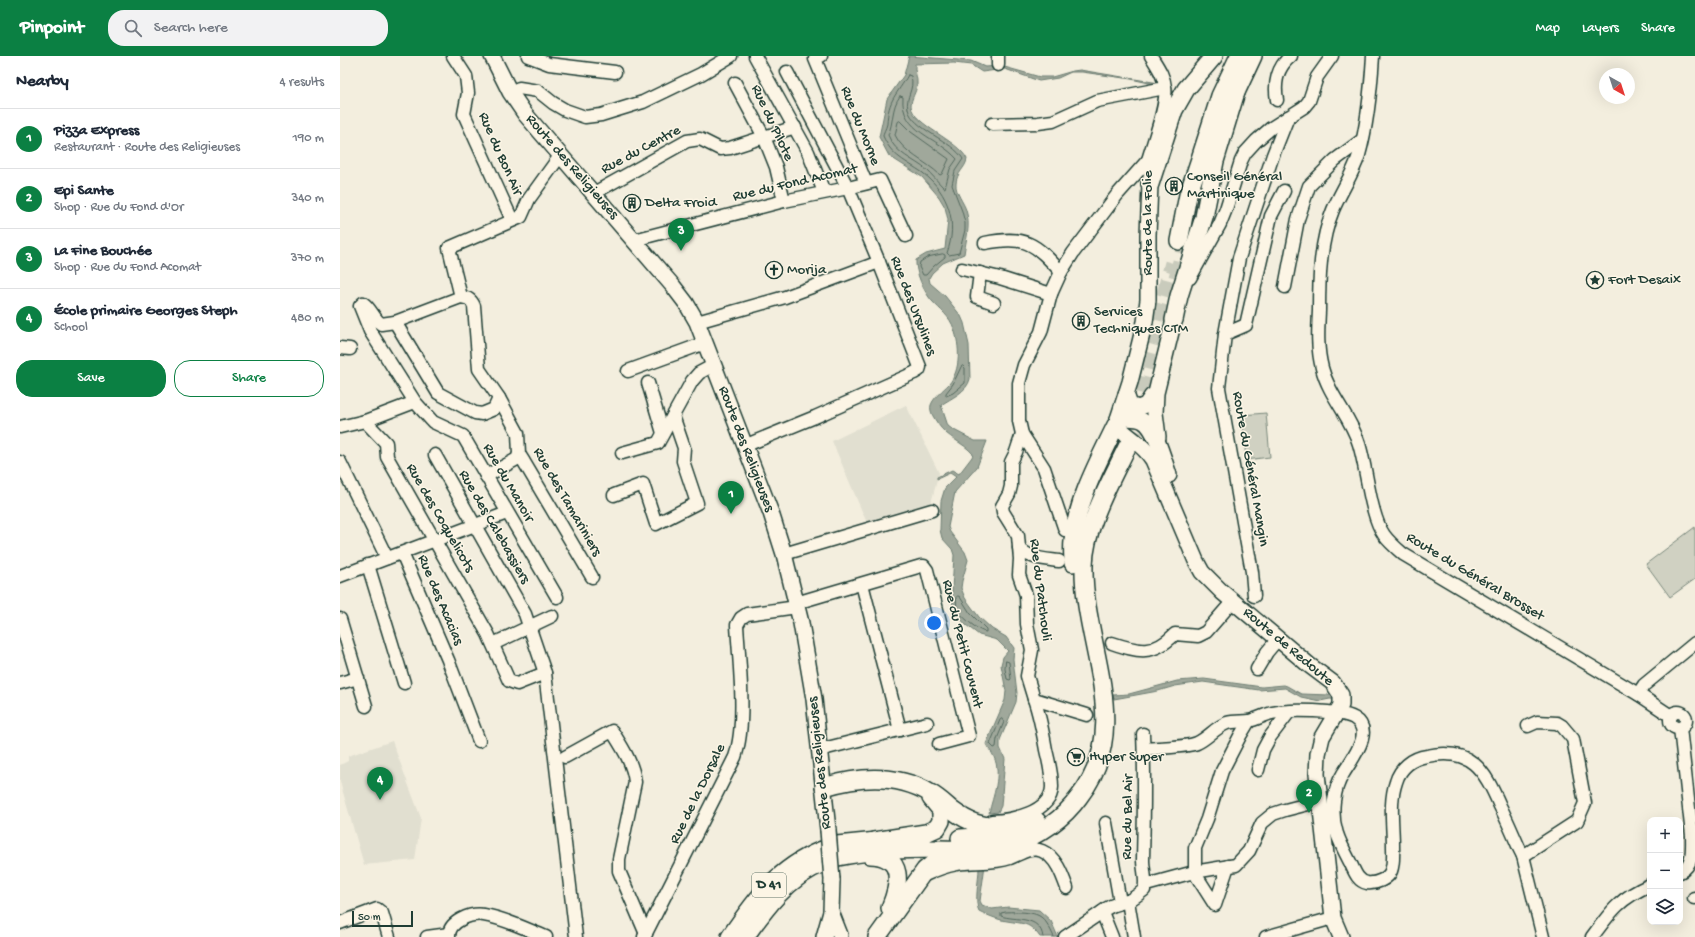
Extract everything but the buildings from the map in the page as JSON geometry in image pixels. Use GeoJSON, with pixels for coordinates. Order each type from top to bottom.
{"type":"FeatureCollection","features":[{"type":"Feature","properties":{"kind":"highway"},"geometry":{"type":"LineString","coordinates":[[1150,184],[1174,110],[1186,89],[1214,56]]}},
{"type":"Feature","properties":{"kind":"highway"},"geometry":{"type":"LineString","coordinates":[[1239,56],[1220,96],[1188,195],[1182,241],[1219,128],[1253,56]]}},
{"type":"Feature","properties":{"kind":"highway"},"geometry":{"type":"LineString","coordinates":[[1174,320],[1179,296],[1202,223],[1215,161],[1236,92]]}},
{"type":"Feature","properties":{"kind":"highway"},"geometry":{"type":"LineString","coordinates":[[1148,160],[1161,149]]}},
{"type":"Feature","properties":{"kind":"highway"},"geometry":{"type":"LineString","coordinates":[[1066,562],[1073,542],[1078,515],[1084,497],[1125,435]]}},
{"type":"Feature","properties":{"kind":"highway","name":"D 41"},"geometry":{"type":"LineString","coordinates":[[745,937],[769,904],[783,888],[805,871],[834,854],[936,849],[993,849],[1014,844],[1035,835],[1062,816],[1083,793],[1098,765],[1105,734],[1105,712],[1101,678],[1085,599],[1088,571],[1092,547],[1106,512],[1125,435]]}},
{"type":"Feature","properties":{"kind":"highway","name":"D 41"},"geometry":{"type":"LineString","coordinates":[[730,937],[755,901],[771,883],[789,867],[874,841],[998,836],[1033,824],[1056,808],[1075,788],[1087,767],[1095,743],[1097,729],[1096,704],[1073,579],[1066,562]]}},
{"type":"Feature","properties":{"kind":"highway"},"geometry":{"type":"LineString","coordinates":[[824,787],[835,784],[880,778],[896,779],[917,786],[932,794],[953,810],[970,820],[988,827],[1033,824]]}},
{"type":"Feature","properties":{"kind":"highway"},"geometry":{"type":"LineString","coordinates":[[874,841],[932,831],[937,828],[941,821],[939,806],[917,786]]}},
{"type":"Feature","properties":{"kind":"highway"},"geometry":{"type":"LineString","coordinates":[[941,814],[970,820]]}},
{"type":"Feature","properties":{"kind":"highway"},"geometry":{"type":"LineString","coordinates":[[877,937],[918,878],[934,862],[942,858],[993,849]]}},
{"type":"Feature","properties":{"kind":"highway"},"geometry":{"type":"LineString","coordinates":[[834,854],[883,857],[894,866],[898,877],[896,891],[890,908],[879,926],[868,937]]}},
{"type":"Feature","properties":{"kind":"main road","name":"Route des Religieuses"},"geometry":{"type":"LineString","coordinates":[[492,56],[510,92],[525,114],[594,193],[686,303],[697,322],[771,513],[784,554],[797,605],[814,699],[824,787],[832,880],[831,912],[824,937]]}},
{"type":"Feature","properties":{"kind":"main road","name":"Route de la Folie"},"geometry":{"type":"LineString","coordinates":[[1125,435],[1126,394],[1145,322],[1148,300],[1150,184]]}},
{"type":"Feature","properties":{"kind":"main road"},"geometry":{"type":"LineString","coordinates":[[1174,320],[1160,375],[1155,400],[1155,413],[1160,448],[1185,536]]}},
{"type":"Feature","properties":{"kind":"main road"},"geometry":{"type":"LineString","coordinates":[[1149,426],[1152,396],[1160,375]]}},
{"type":"Feature","properties":{"kind":"main road"},"geometry":{"type":"LineString","coordinates":[[1126,394],[1130,405],[1138,408],[1144,407],[1152,396]]}},
{"type":"Feature","properties":{"kind":"main road"},"geometry":{"type":"LineString","coordinates":[[1125,435],[1136,418],[1145,422],[1149,426],[1160,448]]}},
{"type":"Feature","properties":{"kind":"main road"},"geometry":{"type":"LineString","coordinates":[[1125,435],[1149,426]]}},
{"type":"Feature","properties":{"kind":"main road"},"geometry":{"type":"LineString","coordinates":[[1125,435],[1147,451],[1155,463],[1185,536]]}},
{"type":"Feature","properties":{"kind":"main road","name":"Route de Redoute"},"geometry":{"type":"LineString","coordinates":[[1185,536],[1202,572],[1233,601],[1333,683],[1341,695],[1341,706],[1322,738],[1318,754],[1320,801],[1333,918],[1341,937]]}},
{"type":"Feature","properties":{"kind":"main road","name":"Route des Religieuses"},"geometry":{"type":"LineString","coordinates":[[831,912],[842,936]]}},
{"type":"Feature","properties":{"kind":"main road"},"geometry":{"type":"LineString","coordinates":[[824,937],[834,933],[842,936]]}},
{"type":"Feature","properties":{"kind":"street","name":"Rue du Bon Air"},"geometry":{"type":"LineString","coordinates":[[453,56],[466,76],[468,93],[464,114],[512,220]]}},
{"type":"Feature","properties":{"kind":"street"},"geometry":{"type":"LineString","coordinates":[[528,56],[549,64],[615,72]]}},
{"type":"Feature","properties":{"kind":"street"},"geometry":{"type":"LineString","coordinates":[[510,92],[520,88],[538,91],[565,110],[586,117],[601,115],[643,102],[701,74],[732,56]]}},
{"type":"Feature","properties":{"kind":"street"},"geometry":{"type":"LineString","coordinates":[[755,56],[795,126],[808,152],[824,192]]}},
{"type":"Feature","properties":{"kind":"street","name":"Route de la Folie"},"geometry":{"type":"LineString","coordinates":[[1150,184],[1148,160],[1164,101],[1165,88],[1160,72],[1151,56]]}},
{"type":"Feature","properties":{"kind":"street"},"geometry":{"type":"LineString","coordinates":[[1277,100],[1275,91],[1280,68],[1291,56]]}},
{"type":"Feature","properties":{"kind":"street"},"geometry":{"type":"LineString","coordinates":[[1174,320],[1184,290],[1220,224],[1243,157],[1256,141],[1304,107],[1309,101],[1317,77],[1332,56]]}},
{"type":"Feature","properties":{"kind":"street","name":"Route du Général Brosset"},"geometry":{"type":"LineString","coordinates":[[1373,56],[1371,91],[1356,164],[1333,210],[1324,243],[1319,281],[1318,341],[1325,377],[1352,426],[1360,445],[1377,521],[1383,534],[1393,546],[1404,554],[1638,694],[1671,716],[1676,713],[1681,713],[1687,721]]}},
{"type":"Feature","properties":{"kind":"street","name":"Rue du Morne"},"geometry":{"type":"LineString","coordinates":[[818,57],[866,183]]}},
{"type":"Feature","properties":{"kind":"street","name":"Rue des Ursulines"},"geometry":{"type":"LineString","coordinates":[[744,446],[815,417],[919,370],[920,367],[848,188],[787,72]]}},
{"type":"Feature","properties":{"kind":"street","name":"Rue du Pilote"},"geometry":{"type":"LineString","coordinates":[[735,83],[764,137],[776,166],[784,201]]}},
{"type":"Feature","properties":{"kind":"street"},"geometry":{"type":"LineString","coordinates":[[992,124],[1038,124],[1053,121],[1098,101],[1165,88]]}},
{"type":"Feature","properties":{"kind":"street","name":"Route du Général Mangin"},"geometry":{"type":"LineString","coordinates":[[1254,596],[1252,572],[1219,388],[1225,334],[1239,258],[1273,155],[1288,117]]}},
{"type":"Feature","properties":{"kind":"street","name":"Rue du Centre"},"geometry":{"type":"LineString","coordinates":[[594,193],[687,140],[700,139],[720,149],[730,148],[795,126]]}},
{"type":"Feature","properties":{"kind":"street"},"geometry":{"type":"LineString","coordinates":[[1285,287],[1298,219],[1309,186],[1335,160],[1362,140]]}},
{"type":"Feature","properties":{"kind":"street"},"geometry":{"type":"LineString","coordinates":[[499,398],[494,410],[482,414],[475,413],[438,393],[395,322],[461,297],[449,248],[521,217],[529,199],[560,154]]}},
{"type":"Feature","properties":{"kind":"street"},"geometry":{"type":"LineString","coordinates":[[1065,530],[1044,468],[1022,434],[1019,421],[1019,383],[1024,365],[1041,332],[1051,294],[1061,272],[1073,253],[1117,195],[1148,160]]}},
{"type":"Feature","properties":{"kind":"street","name":"Rue du Fond Acomat"},"geometry":{"type":"LineString","coordinates":[[634,240],[784,201],[880,180],[906,236]]}},
{"type":"Feature","properties":{"kind":"street"},"geometry":{"type":"LineString","coordinates":[[1225,334],[1246,325],[1271,216],[1284,191]]}},
{"type":"Feature","properties":{"kind":"street"},"geometry":{"type":"LineString","coordinates":[[985,243],[1005,239],[1026,242],[1043,252],[1061,272]]}},
{"type":"Feature","properties":{"kind":"street"},"geometry":{"type":"LineString","coordinates":[[697,322],[785,297],[879,262]]}},
{"type":"Feature","properties":{"kind":"street"},"geometry":{"type":"LineString","coordinates":[[962,269],[1000,278],[1051,294]]}},
{"type":"Feature","properties":{"kind":"street"},"geometry":{"type":"LineString","coordinates":[[980,273],[977,297],[994,303]]}},
{"type":"Feature","properties":{"kind":"street","name":"Rue des Tamariniers"},"geometry":{"type":"LineString","coordinates":[[461,297],[468,298],[472,301],[474,306],[479,369],[499,398],[518,432],[519,454],[592,577]]}},
{"type":"Feature","properties":{"kind":"street","name":"Rue du Manoir"},"geometry":{"type":"LineString","coordinates":[[395,322],[382,324],[376,320],[367,305],[363,302],[360,306],[370,331],[415,402],[433,422],[463,436],[556,597]]}},
{"type":"Feature","properties":{"kind":"street"},"geometry":{"type":"LineString","coordinates":[[628,371],[705,343]]}},
{"type":"Feature","properties":{"kind":"street"},"geometry":{"type":"LineString","coordinates":[[622,453],[661,438],[692,381],[699,372],[714,366]]}},
{"type":"Feature","properties":{"kind":"street"},"geometry":{"type":"LineString","coordinates":[[648,383],[661,438]]}},
{"type":"Feature","properties":{"kind":"street"},"geometry":{"type":"LineString","coordinates":[[340,427],[365,421],[415,402]]}},
{"type":"Feature","properties":{"kind":"street"},"geometry":{"type":"LineString","coordinates":[[614,495],[643,484],[656,524],[697,503],[683,461],[684,448],[673,416]]}},
{"type":"Feature","properties":{"kind":"street","name":"Rue des Coquelicots"},"geometry":{"type":"LineString","coordinates":[[365,421],[386,443],[387,457],[491,639],[509,681],[517,684],[545,673]]}},
{"type":"Feature","properties":{"kind":"street","name":"Rue du Patchouli"},"geometry":{"type":"LineString","coordinates":[[970,820],[990,821],[1017,818],[1042,806],[1049,796],[1052,788],[1051,772],[1040,714],[1034,699],[1028,676],[1032,650],[1027,624],[1026,594],[1019,576],[1018,536],[1003,512],[1002,506],[1009,494],[1011,486],[1011,462],[1022,434]]}},
{"type":"Feature","properties":{"kind":"street"},"geometry":{"type":"LineString","coordinates":[[486,476],[517,458],[519,454]]}},
{"type":"Feature","properties":{"kind":"street","name":"Rue des Calebassiers"},"geometry":{"type":"LineString","coordinates":[[434,455],[525,614],[545,673],[576,937]]}},
{"type":"Feature","properties":{"kind":"street"},"geometry":{"type":"LineString","coordinates":[[340,462],[343,475],[387,558]]}},
{"type":"Feature","properties":{"kind":"street"},"geometry":{"type":"LineString","coordinates":[[784,554],[932,510]]}},
{"type":"Feature","properties":{"kind":"street"},"geometry":{"type":"LineString","coordinates":[[340,576],[507,513]]}},
{"type":"Feature","properties":{"kind":"street"},"geometry":{"type":"LineString","coordinates":[[1019,548],[1024,554],[1031,557],[1066,562]]}},
{"type":"Feature","properties":{"kind":"street","name":"Rue des Acacias"},"geometry":{"type":"LineString","coordinates":[[402,553],[448,660],[479,740]]}},
{"type":"Feature","properties":{"kind":"street"},"geometry":{"type":"LineString","coordinates":[[368,565],[404,683]]}},
{"type":"Feature","properties":{"kind":"street","name":"Rue du Petit Couvent"},"geometry":{"type":"LineString","coordinates":[[797,605],[924,566],[927,570],[969,736],[938,744]]}},
{"type":"Feature","properties":{"kind":"street"},"geometry":{"type":"LineString","coordinates":[[862,584],[900,730]]}},
{"type":"Feature","properties":{"kind":"street"},"geometry":{"type":"LineString","coordinates":[[1112,643],[1131,649],[1150,651],[1158,648],[1174,634],[1198,636],[1206,632],[1233,601]]}},
{"type":"Feature","properties":{"kind":"street","name":"Rue de la Dorsale"},"geometry":{"type":"LineString","coordinates":[[645,935],[735,757],[740,744],[741,704],[737,625],[741,618],[747,614],[797,605]]}},
{"type":"Feature","properties":{"kind":"street"},"geometry":{"type":"LineString","coordinates":[[491,639],[530,628],[552,616]]}},
{"type":"Feature","properties":{"kind":"street"},"geometry":{"type":"LineString","coordinates":[[340,619],[366,706]]}},
{"type":"Feature","properties":{"kind":"street"},"geometry":{"type":"LineString","coordinates":[[1258,669],[1278,639]]}},
{"type":"Feature","properties":{"kind":"street"},"geometry":{"type":"LineString","coordinates":[[1638,694],[1644,685],[1695,643]]}},
{"type":"Feature","properties":{"kind":"street"},"geometry":{"type":"LineString","coordinates":[[340,683],[358,678]]}},
{"type":"Feature","properties":{"kind":"street"},"geometry":{"type":"LineString","coordinates":[[1034,699],[1087,715]]}},
{"type":"Feature","properties":{"kind":"street"},"geometry":{"type":"LineString","coordinates":[[1258,770],[1263,750],[1270,737],[1289,712]]}},
{"type":"Feature","properties":{"kind":"street"},"geometry":{"type":"LineString","coordinates":[[1144,749],[1196,743],[1227,723],[1249,721],[1273,713],[1338,713],[1356,719],[1363,730],[1362,739],[1342,774],[1336,792],[1334,817],[1338,840],[1356,875],[1366,883],[1375,883],[1389,875],[1393,863],[1393,798],[1395,783],[1401,770],[1413,760],[1426,756],[1440,754],[1458,755],[1465,758],[1479,767],[1491,784],[1523,856],[1543,937]]}},
{"type":"Feature","properties":{"kind":"street"},"geometry":{"type":"LineString","coordinates":[[1228,866],[1215,905],[1194,872],[1195,848],[1222,771],[1249,721]]}},
{"type":"Feature","properties":{"kind":"street"},"geometry":{"type":"LineString","coordinates":[[1683,871],[1691,859],[1694,836],[1687,721]]}},
{"type":"Feature","properties":{"kind":"street"},"geometry":{"type":"LineString","coordinates":[[1523,856],[1577,821],[1585,802],[1573,739],[1562,726],[1557,723],[1537,722],[1528,726]]}},
{"type":"Feature","properties":{"kind":"street"},"geometry":{"type":"LineString","coordinates":[[819,750],[927,723]]}},
{"type":"Feature","properties":{"kind":"street"},"geometry":{"type":"LineString","coordinates":[[565,758],[612,731],[634,771],[635,782],[619,859],[619,871],[645,935]]}},
{"type":"Feature","properties":{"kind":"street","name":"Rue du Bel Air"},"geometry":{"type":"LineString","coordinates":[[1143,734],[1145,784],[1143,863],[1146,885]]}},
{"type":"Feature","properties":{"kind":"street"},"geometry":{"type":"LineString","coordinates":[[1065,937],[1108,907],[1124,902],[1144,890],[1146,885],[1194,872],[1236,865],[1249,851],[1262,823],[1273,814],[1320,801]]}},
{"type":"Feature","properties":{"kind":"street"},"geometry":{"type":"LineString","coordinates":[[1106,823],[1124,902],[1134,937]]}},
{"type":"Feature","properties":{"kind":"street"},"geometry":{"type":"LineString","coordinates":[[898,877],[906,882],[912,882],[932,871],[958,864],[997,861],[1008,859],[1030,850],[1038,850],[1049,856],[1060,869],[1067,888]]}},
{"type":"Feature","properties":{"kind":"street"},"geometry":{"type":"LineString","coordinates":[[1592,937],[1619,903],[1634,892],[1647,886]]}},
{"type":"Feature","properties":{"kind":"street"},"geometry":{"type":"LineString","coordinates":[[340,923],[377,909],[382,913],[389,937]]}},
{"type":"Feature","properties":{"kind":"street"},"geometry":{"type":"LineString","coordinates":[[1102,912],[1112,937]]}},
{"type":"Feature","properties":{"kind":"street"},"geometry":{"type":"LineString","coordinates":[[427,937],[449,935],[456,921],[480,914],[492,916],[546,937]]}},
{"type":"Feature","properties":{"kind":"street"},"geometry":{"type":"LineString","coordinates":[[1266,937],[1314,922],[1333,918]]}},
{"type":"Feature","properties":{"kind":"street"},"geometry":{"type":"LineString","coordinates":[[1299,937],[1314,922]]}},
{"type":"Feature","properties":{"kind":"shaded area"},"geometry":{"type":"Polygon","coordinates":[[[906,405],[939,473],[931,503],[867,523],[832,441],[906,405]]]}},
{"type":"Feature","properties":{"kind":"shaded area"},"geometry":{"type":"Polygon","coordinates":[[[1266,413],[1270,457],[1246,460],[1242,415],[1266,413]]]}},
{"type":"Feature","properties":{"kind":"shaded area"},"geometry":{"type":"Polygon","coordinates":[[[1695,527],[1695,579],[1670,597],[1646,564],[1695,527]]]}},
{"type":"Feature","properties":{"kind":"shaded area"},"geometry":{"type":"Polygon","coordinates":[[[392,741],[421,818],[415,860],[364,865],[340,782],[340,765],[348,761],[348,756],[392,741]]]}},
{"type":"Feature","properties":{"kind":"water"},"geometry":{"type":"Polygon","coordinates":[[[909,56],[971,61],[985,67],[1001,66],[1040,77],[1052,77],[1073,71],[1080,70],[1159,83],[1158,85],[1131,79],[1082,72],[1071,72],[1058,78],[1039,81],[1005,69],[982,72],[971,65],[954,63],[915,64],[917,85],[911,106],[914,113],[919,120],[955,145],[967,159],[956,180],[956,187],[966,210],[968,222],[968,232],[964,254],[943,263],[932,273],[929,278],[930,283],[945,296],[961,316],[969,345],[970,379],[968,384],[966,388],[941,405],[948,426],[975,441],[987,441],[977,467],[955,492],[948,527],[965,552],[968,560],[961,588],[965,598],[979,617],[992,629],[1006,637],[1014,648],[1013,659],[1017,693],[1016,702],[1000,740],[1000,748],[1005,759],[1001,806],[998,812],[989,813],[996,785],[997,771],[994,757],[986,744],[1005,700],[1006,691],[1001,665],[1003,657],[1008,651],[997,640],[979,635],[966,625],[953,610],[952,590],[954,555],[952,549],[942,538],[940,530],[941,501],[945,488],[956,477],[950,473],[937,479],[937,477],[952,470],[959,474],[973,454],[965,446],[942,429],[932,413],[932,402],[949,384],[956,372],[958,350],[952,324],[926,292],[921,282],[916,265],[916,260],[926,254],[945,249],[948,220],[945,207],[939,197],[922,177],[889,156],[879,137],[887,99],[904,75],[909,56]]]}},
{"type":"Feature","properties":{"kind":"water"},"geometry":{"type":"Polygon","coordinates":[[[1204,679],[1262,687],[1284,685],[1301,694],[1330,695],[1340,697],[1341,700],[1330,699],[1320,701],[1301,697],[1285,688],[1259,690],[1203,682],[1175,686],[1158,691],[1114,699],[1113,695],[1129,694],[1177,681],[1204,679]]]}},
{"type":"Feature","properties":{"kind":"water"},"geometry":{"type":"Polygon","coordinates":[[[985,865],[980,901],[982,905],[992,909],[1008,907],[1039,910],[1051,921],[1058,937],[1040,937],[1026,924],[1000,920],[979,911],[977,897],[979,868],[985,865]]]}},
{"type":"Feature","properties":{"kind":"tunnel"},"geometry":{"type":"LineString","coordinates":[[1177,278],[1186,241]]}},
{"type":"Feature","properties":{"kind":"tunnel"},"geometry":{"type":"LineString","coordinates":[[1132,417],[1173,263]]}},
{"type":"Feature","properties":{"kind":"tunnel"},"geometry":{"type":"LineString","coordinates":[[1128,445],[1146,405]]}},
{"type":"Feature","properties":{"kind":"place","name":"Conseil Général Martinique"},"geometry":{"type":"Point","coordinates":[1174,186]}},
{"type":"Feature","properties":{"kind":"place","name":"Delta Froid"},"geometry":{"type":"Point","coordinates":[632,203]}},
{"type":"Feature","properties":{"kind":"place","name":"La Fine Bouchée"},"geometry":{"type":"Point","coordinates":[681,251]}},
{"type":"Feature","properties":{"kind":"place","name":"Morija"},"geometry":{"type":"Point","coordinates":[774,270]}},
{"type":"Feature","properties":{"kind":"place","name":"Fort Desaix"},"geometry":{"type":"Point","coordinates":[1595,280]}},
{"type":"Feature","properties":{"kind":"place","name":"Services Techniques CTM"},"geometry":{"type":"Point","coordinates":[1081,321]}},
{"type":"Feature","properties":{"kind":"place","name":"Pizza Express"},"geometry":{"type":"Point","coordinates":[731,514]}},
{"type":"Feature","properties":{"kind":"place","name":"Hyper Super"},"geometry":{"type":"Point","coordinates":[1076,757]}},
{"type":"Feature","properties":{"kind":"place","name":"École primaire Georges Steph"},"geometry":{"type":"Point","coordinates":[380,800]}},
{"type":"Feature","properties":{"kind":"place","name":"Epi Sante"},"geometry":{"type":"Point","coordinates":[1309,813]}}]}
